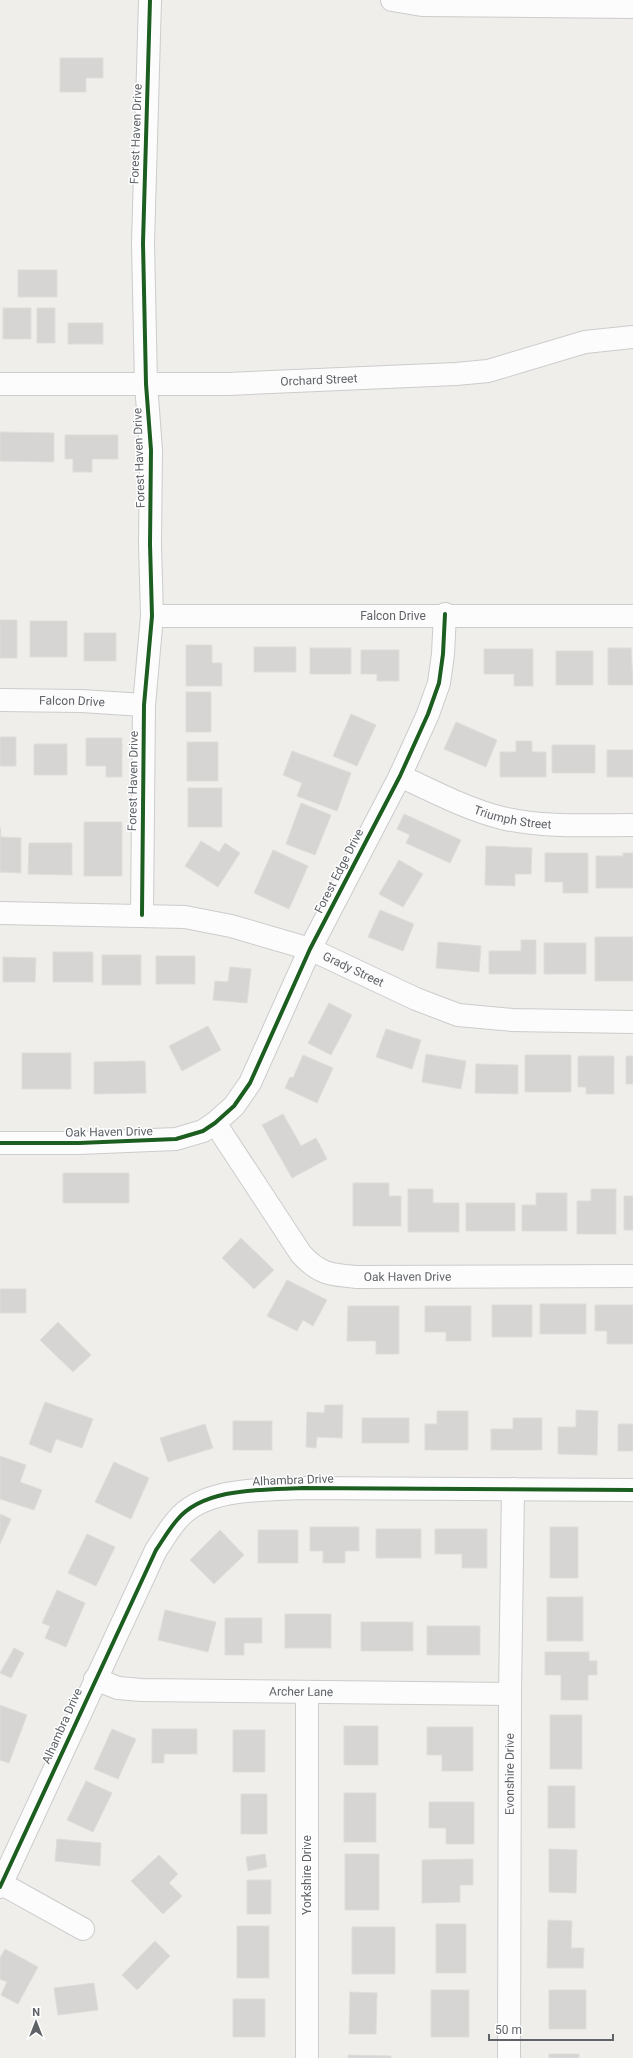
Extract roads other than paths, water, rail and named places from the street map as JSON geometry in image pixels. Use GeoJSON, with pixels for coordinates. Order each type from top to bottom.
{"type":"FeatureCollection","features":[{"type":"Feature","properties":{"kind":"street","name":"Forest Haven Drive"},"geometry":{"type":"LineString","coordinates":[[142,915],[144,705],[152,616],[150,544],[151,450],[146,384],[143,243],[150,0]]}},
{"type":"Feature","properties":{"kind":"street"},"geometry":{"type":"LineString","coordinates":[[392,0],[422,5],[633,7]]}},
{"type":"Feature","properties":{"kind":"street","name":"Orchard Street"},"geometry":{"type":"LineString","coordinates":[[0,384],[228,384],[480,371],[585,342],[633,337]]}},
{"type":"Feature","properties":{"kind":"street","name":"Falcon Drive"},"geometry":{"type":"LineString","coordinates":[[152,616],[445,614],[633,616]]}},
{"type":"Feature","properties":{"kind":"street","name":"Forest Edge Drive"},"geometry":{"type":"LineString","coordinates":[[215,1123],[234,1106],[250,1083],[310,949],[400,776],[428,714],[439,683],[443,654],[445,614]]}},
{"type":"Feature","properties":{"kind":"street","name":"Falcon Drive"},"geometry":{"type":"LineString","coordinates":[[0,700],[81,701],[144,705]]}},
{"type":"Feature","properties":{"kind":"street","name":"Triumph Street"},"geometry":{"type":"LineString","coordinates":[[400,776],[466,806],[502,818],[549,824],[633,825]]}},
{"type":"Feature","properties":{"kind":"street","name":"Grady Street"},"geometry":{"type":"LineString","coordinates":[[0,913],[185,917],[231,926],[310,949],[416,999],[458,1015],[512,1020],[633,1022]]}},
{"type":"Feature","properties":{"kind":"street","name":"Oak Haven Drive"},"geometry":{"type":"LineString","coordinates":[[0,1142],[79,1144],[176,1139],[203,1131],[215,1123],[301,1254],[312,1267],[333,1275],[357,1277],[633,1276]]}},
{"type":"Feature","properties":{"kind":"street","name":"Alhambra Drive"},"geometry":{"type":"LineString","coordinates":[[1,1885],[156,1550],[178,1519],[196,1505],[229,1493],[302,1488],[633,1490]]}},
{"type":"Feature","properties":{"kind":"street","name":"Evonshire Drive"},"geometry":{"type":"LineString","coordinates":[[509,2058],[510,1694],[513,1489]]}},
{"type":"Feature","properties":{"kind":"street","name":"Archer Lane"},"geometry":{"type":"LineString","coordinates":[[95,1679],[118,1688],[141,1690],[510,1694]]}},
{"type":"Feature","properties":{"kind":"street","name":"Yorkshire Drive"},"geometry":{"type":"LineString","coordinates":[[307,1692],[307,2058]]}},
{"type":"Feature","properties":{"kind":"street"},"geometry":{"type":"LineString","coordinates":[[1,1885],[83,1928]]}}]}
